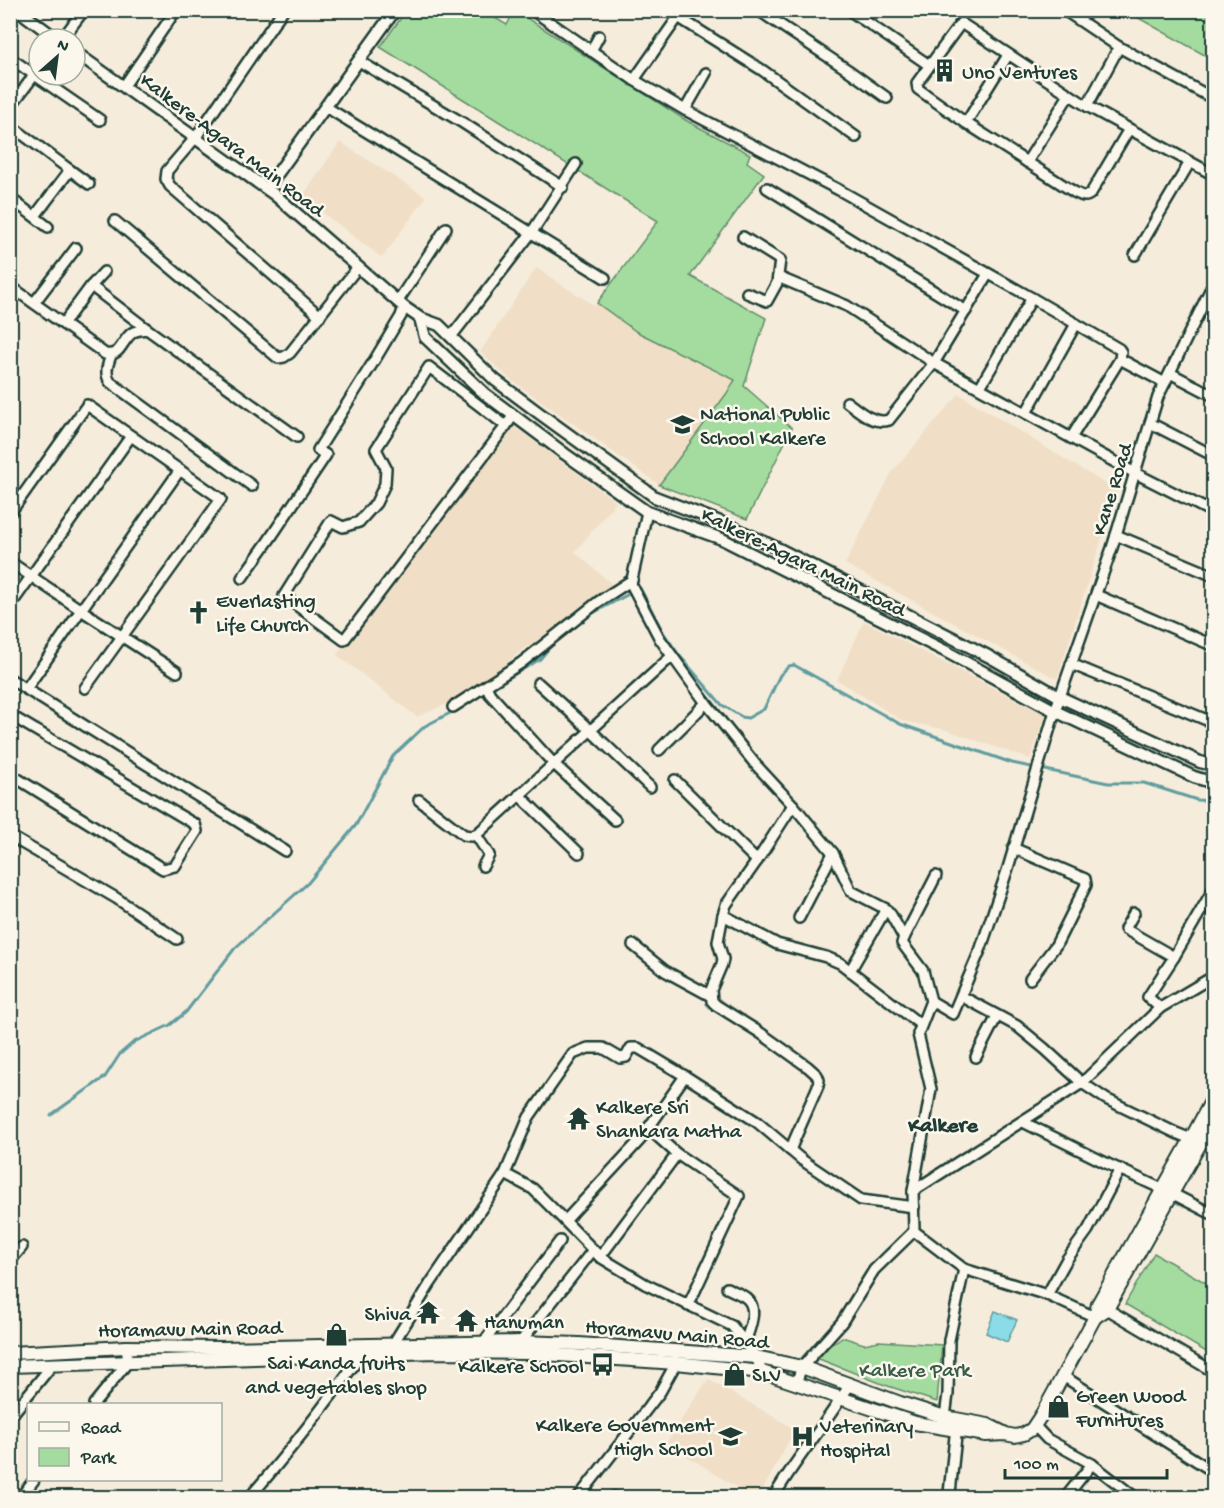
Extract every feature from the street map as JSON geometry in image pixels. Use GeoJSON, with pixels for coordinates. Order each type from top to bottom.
{"type":"FeatureCollection","features":[{"type":"Feature","properties":{"kind":"main road"},"geometry":{"type":"LineString","coordinates":[[1168,1192],[1191,1139],[1214,1096]]}},
{"type":"Feature","properties":{"kind":"main road"},"geometry":{"type":"LineString","coordinates":[[953,1422],[986,1435],[1019,1436],[1028,1432],[1046,1409],[1095,1317],[1168,1192],[1214,1119]]}},
{"type":"Feature","properties":{"kind":"main road","name":"Horamavu Main Road"},"geometry":{"type":"LineString","coordinates":[[10,1353],[126,1347],[361,1350],[480,1348],[521,1341],[579,1344],[756,1357],[802,1367],[953,1422]]}},
{"type":"Feature","properties":{"kind":"main road","name":"Horamavu Main Road"},"geometry":{"type":"LineString","coordinates":[[10,1366],[361,1350],[393,1344],[480,1348],[512,1353],[676,1363],[762,1372],[915,1423],[953,1422]]}},
{"type":"Feature","properties":{"kind":"street"},"geometry":{"type":"LineString","coordinates":[[18,10],[42,27]]}},
{"type":"Feature","properties":{"kind":"street"},"geometry":{"type":"LineString","coordinates":[[69,27],[84,10]]}},
{"type":"Feature","properties":{"kind":"street"},"geometry":{"type":"LineString","coordinates":[[124,86],[176,10]]}},
{"type":"Feature","properties":{"kind":"street"},"geometry":{"type":"LineString","coordinates":[[283,10],[196,137],[167,171],[165,179],[320,316]]}},
{"type":"Feature","properties":{"kind":"street"},"geometry":{"type":"LineString","coordinates":[[267,188],[395,10]]}},
{"type":"Feature","properties":{"kind":"street"},"geometry":{"type":"LineString","coordinates":[[758,10],[887,98]]}},
{"type":"Feature","properties":{"kind":"street"},"geometry":{"type":"LineString","coordinates":[[849,10],[926,63]]}},
{"type":"Feature","properties":{"kind":"street"},"geometry":{"type":"LineString","coordinates":[[1064,10],[1119,47],[1214,99]]}},
{"type":"Feature","properties":{"kind":"street"},"geometry":{"type":"LineString","coordinates":[[539,12],[634,80],[685,110],[839,190],[1119,349],[1120,359],[1071,438]]}},
{"type":"Feature","properties":{"kind":"street"},"geometry":{"type":"LineString","coordinates":[[634,80],[680,14],[856,136]]}},
{"type":"Feature","properties":{"kind":"street"},"geometry":{"type":"LineString","coordinates":[[1129,129],[1088,195],[1083,197],[966,123],[918,89],[917,83],[961,23],[1070,95],[1214,175]]}},
{"type":"Feature","properties":{"kind":"street"},"geometry":{"type":"LineString","coordinates":[[591,51],[599,36]]}},
{"type":"Feature","properties":{"kind":"street"},"geometry":{"type":"LineString","coordinates":[[1087,105],[1119,47]]}},
{"type":"Feature","properties":{"kind":"street"},"geometry":{"type":"LineString","coordinates":[[966,123],[1008,55]]}},
{"type":"Feature","properties":{"kind":"street"},"geometry":{"type":"LineString","coordinates":[[10,58],[27,67]]}},
{"type":"Feature","properties":{"kind":"street","name":"Kalkere-Agara Main Road"},"geometry":{"type":"LineString","coordinates":[[87,60],[267,188],[401,304],[420,318],[439,325],[495,380],[655,497],[728,525],[779,549],[988,656],[1060,697],[1200,762],[1214,765]]}},
{"type":"Feature","properties":{"kind":"street"},"geometry":{"type":"LineString","coordinates":[[359,61],[463,123],[563,187]]}},
{"type":"Feature","properties":{"kind":"street"},"geometry":{"type":"LineString","coordinates":[[685,110],[706,73]]}},
{"type":"Feature","properties":{"kind":"street"},"geometry":{"type":"LineString","coordinates":[[10,107],[27,85]]}},
{"type":"Feature","properties":{"kind":"street"},"geometry":{"type":"LineString","coordinates":[[57,87],[100,120]]}},
{"type":"Feature","properties":{"kind":"street"},"geometry":{"type":"LineString","coordinates":[[1027,162],[1070,95]]}},
{"type":"Feature","properties":{"kind":"street"},"geometry":{"type":"LineString","coordinates":[[326,106],[605,278]]}},
{"type":"Feature","properties":{"kind":"street"},"geometry":{"type":"LineString","coordinates":[[10,125],[89,184]]}},
{"type":"Feature","properties":{"kind":"street"},"geometry":{"type":"LineString","coordinates":[[1135,255],[1190,162]]}},
{"type":"Feature","properties":{"kind":"street"},"geometry":{"type":"LineString","coordinates":[[451,337],[532,232],[576,164]]}},
{"type":"Feature","properties":{"kind":"street"},"geometry":{"type":"LineString","coordinates":[[35,216],[70,170]]}},
{"type":"Feature","properties":{"kind":"street"},"geometry":{"type":"LineString","coordinates":[[767,188],[966,311]]}},
{"type":"Feature","properties":{"kind":"street"},"geometry":{"type":"LineString","coordinates":[[10,198],[48,227]]}},
{"type":"Feature","properties":{"kind":"street"},"geometry":{"type":"LineString","coordinates":[[116,221],[278,358],[290,353],[358,267]]}},
{"type":"Feature","properties":{"kind":"street"},"geometry":{"type":"LineString","coordinates":[[242,578],[326,455],[318,450],[401,316],[401,304],[446,228]]}},
{"type":"Feature","properties":{"kind":"street"},"geometry":{"type":"LineString","coordinates":[[743,237],[780,260],[778,277],[767,301],[747,293]]}},
{"type":"Feature","properties":{"kind":"street"},"geometry":{"type":"LineString","coordinates":[[34,303],[76,248]]}},
{"type":"Feature","properties":{"kind":"street"},"geometry":{"type":"LineString","coordinates":[[63,324],[104,272]]}},
{"type":"Feature","properties":{"kind":"street"},"geometry":{"type":"LineString","coordinates":[[847,402],[872,419],[882,422],[889,420],[934,363],[988,274]]}},
{"type":"Feature","properties":{"kind":"street"},"geometry":{"type":"LineString","coordinates":[[778,277],[847,306],[934,363],[1135,473],[1214,513]]}},
{"type":"Feature","properties":{"kind":"street","name":"Kane Road"},"geometry":{"type":"LineString","coordinates":[[961,996],[981,948],[1055,711],[1116,535],[1158,397],[1214,282]]}},
{"type":"Feature","properties":{"kind":"street"},"geometry":{"type":"LineString","coordinates":[[10,286],[105,354],[111,355]]}},
{"type":"Feature","properties":{"kind":"street"},"geometry":{"type":"LineString","coordinates":[[91,286],[297,437]]}},
{"type":"Feature","properties":{"kind":"street"},"geometry":{"type":"LineString","coordinates":[[980,387],[1032,298]]}},
{"type":"Feature","properties":{"kind":"street","name":"Kalkere-Agara Main Road"},"geometry":{"type":"LineString","coordinates":[[420,318],[425,337],[485,394],[647,512],[722,539],[943,650],[1055,711],[1194,777],[1214,783]]}},
{"type":"Feature","properties":{"kind":"street"},"geometry":{"type":"LineString","coordinates":[[1026,413],[1076,324]]}},
{"type":"Feature","properties":{"kind":"street"},"geometry":{"type":"LineString","coordinates":[[147,329],[131,334],[111,355],[106,376],[110,382],[252,486]]}},
{"type":"Feature","properties":{"kind":"street"},"geometry":{"type":"LineString","coordinates":[[441,353],[429,367],[376,449],[386,468],[385,484],[376,503],[359,522],[343,527],[331,521],[284,596],[344,640],[513,416]]}},
{"type":"Feature","properties":{"kind":"street"},"geometry":{"type":"LineString","coordinates":[[1120,359],[1165,383]]}},
{"type":"Feature","properties":{"kind":"street"},"geometry":{"type":"LineString","coordinates":[[429,367],[506,426]]}},
{"type":"Feature","properties":{"kind":"street"},"geometry":{"type":"LineString","coordinates":[[1170,373],[1214,396]]}},
{"type":"Feature","properties":{"kind":"street"},"geometry":{"type":"LineString","coordinates":[[10,513],[87,405],[221,499],[85,688]]}},
{"type":"Feature","properties":{"kind":"street"},"geometry":{"type":"LineString","coordinates":[[1150,423],[1214,456]]}},
{"type":"Feature","properties":{"kind":"street"},"geometry":{"type":"LineString","coordinates":[[10,606],[131,436]]}},
{"type":"Feature","properties":{"kind":"street"},"geometry":{"type":"LineString","coordinates":[[26,689],[180,471]]}},
{"type":"Feature","properties":{"kind":"street"},"geometry":{"type":"LineString","coordinates":[[655,497],[647,512],[632,586],[660,639],[706,703],[756,765],[833,853],[851,891],[886,909],[904,938]]}},
{"type":"Feature","properties":{"kind":"street"},"geometry":{"type":"LineString","coordinates":[[1116,535],[1214,576]]}},
{"type":"Feature","properties":{"kind":"street"},"geometry":{"type":"LineString","coordinates":[[10,562],[177,672]]}},
{"type":"Feature","properties":{"kind":"street"},"geometry":{"type":"LineString","coordinates":[[453,707],[488,689],[598,602],[632,586]]}},
{"type":"Feature","properties":{"kind":"street"},"geometry":{"type":"LineString","coordinates":[[1096,595],[1214,646]]}},
{"type":"Feature","properties":{"kind":"street"},"geometry":{"type":"LineString","coordinates":[[419,800],[464,835],[476,835],[672,656]]}},
{"type":"Feature","properties":{"kind":"street"},"geometry":{"type":"LineString","coordinates":[[1071,664],[1214,723]]}},
{"type":"Feature","properties":{"kind":"street"},"geometry":{"type":"LineString","coordinates":[[10,679],[285,850]]}},
{"type":"Feature","properties":{"kind":"street"},"geometry":{"type":"LineString","coordinates":[[538,683],[650,787]]}},
{"type":"Feature","properties":{"kind":"street"},"geometry":{"type":"LineString","coordinates":[[488,689],[553,763],[615,820]]}},
{"type":"Feature","properties":{"kind":"street"},"geometry":{"type":"LineString","coordinates":[[659,750],[706,703]]}},
{"type":"Feature","properties":{"kind":"street"},"geometry":{"type":"LineString","coordinates":[[10,714],[195,824],[197,831],[175,866],[163,869],[10,774]]}},
{"type":"Feature","properties":{"kind":"street"},"geometry":{"type":"LineString","coordinates":[[675,780],[758,861]]}},
{"type":"Feature","properties":{"kind":"street"},"geometry":{"type":"LineString","coordinates":[[519,795],[579,853]]}},
{"type":"Feature","properties":{"kind":"street"},"geometry":{"type":"LineString","coordinates":[[790,1150],[818,1086],[817,1075],[712,1001],[711,990],[723,959],[718,942],[726,905],[758,861],[793,805]]}},
{"type":"Feature","properties":{"kind":"street"},"geometry":{"type":"LineString","coordinates":[[476,835],[489,855],[483,866]]}},
{"type":"Feature","properties":{"kind":"street"},"geometry":{"type":"LineString","coordinates":[[10,836],[116,898],[177,939]]}},
{"type":"Feature","properties":{"kind":"street"},"geometry":{"type":"LineString","coordinates":[[1013,848],[1085,879],[1086,885],[1056,945],[1030,979]]}},
{"type":"Feature","properties":{"kind":"street"},"geometry":{"type":"LineString","coordinates":[[799,918],[833,853]]}},
{"type":"Feature","properties":{"kind":"street"},"geometry":{"type":"LineString","coordinates":[[796,1383],[802,1367],[842,1322],[874,1270],[914,1231],[913,1191],[932,1089],[918,1034],[931,1001],[924,971],[902,943],[936,876]]}},
{"type":"Feature","properties":{"kind":"street"},"geometry":{"type":"LineString","coordinates":[[1161,1008],[1148,998],[1214,888]]}},
{"type":"Feature","properties":{"kind":"street"},"geometry":{"type":"LineString","coordinates":[[850,971],[886,909]]}},
{"type":"Feature","properties":{"kind":"street"},"geometry":{"type":"LineString","coordinates":[[1134,913],[1125,929],[1174,957]]}},
{"type":"Feature","properties":{"kind":"street"},"geometry":{"type":"LineString","coordinates":[[723,915],[777,944],[840,963],[921,1025]]}},
{"type":"Feature","properties":{"kind":"street"},"geometry":{"type":"LineString","coordinates":[[633,945],[665,971],[711,996]]}},
{"type":"Feature","properties":{"kind":"street"},"geometry":{"type":"LineString","coordinates":[[913,1191],[1082,1083],[1161,1008],[1214,976]]}},
{"type":"Feature","properties":{"kind":"street"},"geometry":{"type":"LineString","coordinates":[[931,1001],[953,1014],[961,996],[1017,1026],[1046,1049],[1082,1083],[1106,1099],[1191,1139]]}},
{"type":"Feature","properties":{"kind":"street"},"geometry":{"type":"LineString","coordinates":[[976,1057],[997,1016]]}},
{"type":"Feature","properties":{"kind":"street"},"geometry":{"type":"LineString","coordinates":[[393,1344],[430,1284],[505,1174],[529,1117],[573,1054],[588,1048],[603,1048],[620,1058],[626,1057],[631,1048],[638,1048],[757,1122],[802,1160],[861,1200],[914,1207]]}},
{"type":"Feature","properties":{"kind":"street"},"geometry":{"type":"LineString","coordinates":[[565,1221],[640,1140],[685,1076]]}},
{"type":"Feature","properties":{"kind":"street"},"geometry":{"type":"LineString","coordinates":[[1023,1122],[1214,1215]]}},
{"type":"Feature","properties":{"kind":"street"},"geometry":{"type":"LineString","coordinates":[[648,1128],[676,1154],[739,1196],[688,1306]]}},
{"type":"Feature","properties":{"kind":"street"},"geometry":{"type":"LineString","coordinates":[[600,1257],[676,1154]]}},
{"type":"Feature","properties":{"kind":"street"},"geometry":{"type":"LineString","coordinates":[[1047,1295],[1067,1259],[1088,1230],[1120,1169]]}},
{"type":"Feature","properties":{"kind":"street"},"geometry":{"type":"LineString","coordinates":[[505,1174],[533,1189],[600,1257],[645,1284],[732,1326],[756,1357],[762,1372]]}},
{"type":"Feature","properties":{"kind":"street"},"geometry":{"type":"LineString","coordinates":[[914,1231],[964,1269],[1047,1295],[1095,1317]]}},
{"type":"Feature","properties":{"kind":"street"},"geometry":{"type":"LineString","coordinates":[[480,1348],[561,1241]]}},
{"type":"Feature","properties":{"kind":"street"},"geometry":{"type":"LineString","coordinates":[[10,1261],[22,1246]]}},
{"type":"Feature","properties":{"kind":"street"},"geometry":{"type":"LineString","coordinates":[[512,1353],[593,1250]]}},
{"type":"Feature","properties":{"kind":"street"},"geometry":{"type":"LineString","coordinates":[[949,1497],[953,1422],[948,1394],[949,1340],[964,1269]]}},
{"type":"Feature","properties":{"kind":"street"},"geometry":{"type":"LineString","coordinates":[[727,1288],[751,1303],[753,1317],[745,1343]]}},
{"type":"Feature","properties":{"kind":"street"},"geometry":{"type":"LineString","coordinates":[[1102,1307],[1214,1372]]}},
{"type":"Feature","properties":{"kind":"street"},"geometry":{"type":"LineString","coordinates":[[95,1403],[128,1362],[126,1347]]}},
{"type":"Feature","properties":{"kind":"street"},"geometry":{"type":"LineString","coordinates":[[249,1497],[338,1388],[361,1350]]}},
{"type":"Feature","properties":{"kind":"street"},"geometry":{"type":"LineString","coordinates":[[578,1497],[654,1400],[676,1363]]}},
{"type":"Feature","properties":{"kind":"street"},"geometry":{"type":"LineString","coordinates":[[10,1417],[53,1364]]}},
{"type":"Feature","properties":{"kind":"street"},"geometry":{"type":"LineString","coordinates":[[1063,1376],[1214,1472]]}},
{"type":"Feature","properties":{"kind":"street"},"geometry":{"type":"LineString","coordinates":[[773,1497],[850,1384]]}},
{"type":"Feature","properties":{"kind":"street"},"geometry":{"type":"LineString","coordinates":[[1034,1425],[1047,1439],[1092,1464],[1136,1497]]}},
{"type":"Feature","properties":{"kind":"street"},"geometry":{"type":"LineString","coordinates":[[1065,1497],[1092,1464]]}},
{"type":"Feature","properties":{"kind":"street"},"geometry":{"type":"LineString","coordinates":[[20,1497],[32,1481]]}},
{"type":"Feature","properties":{"kind":"shaded area"},"geometry":{"type":"Polygon","coordinates":[[[340,142],[426,197],[382,258],[302,197],[340,142]]]}},
{"type":"Feature","properties":{"kind":"shaded area","name":"National Public School Kalkere"},"geometry":{"type":"Polygon","coordinates":[[[536,268],[595,306],[597,303],[637,333],[735,380],[792,428],[747,519],[657,483],[510,379],[480,352],[536,268]]]}},
{"type":"Feature","properties":{"kind":"shaded area"},"geometry":{"type":"Polygon","coordinates":[[[959,394],[1117,491],[1057,679],[845,564],[892,472],[959,394]]]}},
{"type":"Feature","properties":{"kind":"shaded area"},"geometry":{"type":"Polygon","coordinates":[[[507,421],[616,502],[575,552],[613,585],[534,649],[527,646],[471,693],[417,717],[337,655],[507,421]]]}},
{"type":"Feature","properties":{"kind":"shaded area"},"geometry":{"type":"Polygon","coordinates":[[[864,621],[1046,715],[1030,759],[943,729],[903,721],[837,680],[864,621]]]}},
{"type":"Feature","properties":{"kind":"shaded area","name":"Kalkere Government High School"},"geometry":{"type":"Polygon","coordinates":[[[708,1379],[795,1429],[759,1497],[752,1497],[666,1443],[708,1379]]]}},
{"type":"Feature","properties":{"kind":"green space"},"geometry":{"type":"Polygon","coordinates":[[[406,11],[487,11],[486,13],[507,25],[516,11],[687,121],[750,154],[747,162],[764,174],[690,276],[766,318],[744,386],[792,428],[747,519],[659,485],[735,380],[637,332],[597,303],[658,221],[380,47],[406,11]]]}},
{"type":"Feature","properties":{"kind":"green space"},"geometry":{"type":"Polygon","coordinates":[[[1126,11],[1213,11],[1213,48],[1208,57],[1126,11]]]}},
{"type":"Feature","properties":{"kind":"green space"},"geometry":{"type":"Polygon","coordinates":[[[1154,1253],[1213,1287],[1213,1356],[1125,1304],[1154,1253]]]}},
{"type":"Feature","properties":{"kind":"green space","name":"Kalkere Park"},"geometry":{"type":"Polygon","coordinates":[[[842,1337],[864,1344],[879,1341],[942,1345],[937,1402],[885,1385],[814,1357],[842,1337]]]}},
{"type":"Feature","properties":{"kind":"water"},"geometry":{"type":"Polygon","coordinates":[[[995,1311],[1017,1320],[1007,1342],[986,1333],[995,1311]]]}},
{"type":"Feature","properties":{"kind":"waterway"},"geometry":{"type":"LineString","coordinates":[[582,619],[640,588],[663,632],[679,655],[722,705],[742,717],[748,718],[764,709],[780,675],[789,666],[794,665],[900,724],[1012,763],[1108,783],[1144,783],[1197,800],[1214,801]]}},
{"type":"Feature","properties":{"kind":"waterway"},"geometry":{"type":"LineString","coordinates":[[464,705],[540,659],[554,642]]}},
{"type":"Feature","properties":{"kind":"waterway"},"geometry":{"type":"LineString","coordinates":[[51,1115],[105,1077],[120,1054],[134,1042],[170,1025],[186,1012],[235,948],[308,883],[356,825],[393,756],[425,726],[456,710]]}},
{"type":"Feature","properties":{"kind":"place","name":"Uno Ventures"},"geometry":{"type":"Point","coordinates":[944,71]}},
{"type":"Feature","properties":{"kind":"place","name":"National Public School Kalkere"},"geometry":{"type":"Point","coordinates":[682,425]}},
{"type":"Feature","properties":{"kind":"place","name":"Everlasting Life Church"},"geometry":{"type":"Point","coordinates":[198,612]}},
{"type":"Feature","properties":{"kind":"place","name":"Kalkere Sri Shankara Matha"},"geometry":{"type":"Point","coordinates":[578,1118]}},
{"type":"Feature","properties":{"kind":"place","name":"Shiva"},"geometry":{"type":"Point","coordinates":[429,1313]}},
{"type":"Feature","properties":{"kind":"place","name":"Hanuman"},"geometry":{"type":"Point","coordinates":[466,1321]}},
{"type":"Feature","properties":{"kind":"place","name":"Sai Kanda fruits and vegetables shop"},"geometry":{"type":"Point","coordinates":[336,1334]}},
{"type":"Feature","properties":{"kind":"place","name":"Kalkere School"},"geometry":{"type":"Point","coordinates":[602,1365]}},
{"type":"Feature","properties":{"kind":"place","name":"SLV"},"geometry":{"type":"Point","coordinates":[734,1374]}},
{"type":"Feature","properties":{"kind":"place","name":"Green Wood Furnitures"},"geometry":{"type":"Point","coordinates":[1058,1407]}},
{"type":"Feature","properties":{"kind":"place","name":"Kalkere Government High School"},"geometry":{"type":"Point","coordinates":[731,1436]}},
{"type":"Feature","properties":{"kind":"place","name":"Veterinary Hospital"},"geometry":{"type":"Point","coordinates":[802,1437]}},
{"type":"Feature","properties":{"kind":"district","name":"Kalkere"},"geometry":{"type":"Point","coordinates":[943,1123]}}]}
